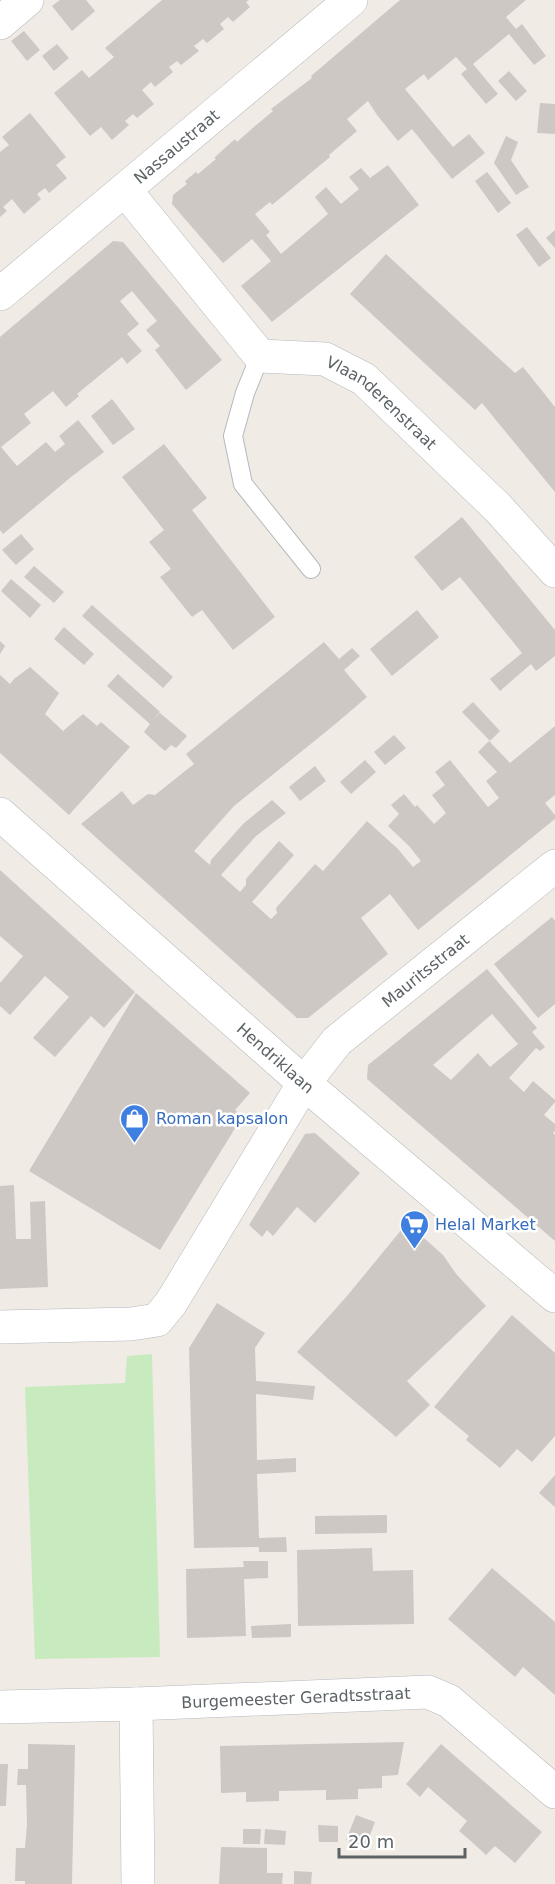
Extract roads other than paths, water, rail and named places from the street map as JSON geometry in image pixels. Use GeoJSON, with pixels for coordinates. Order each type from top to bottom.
{"type":"FeatureCollection","features":[{"type":"Feature","properties":{"kind":"street"},"geometry":{"type":"LineString","coordinates":[[0,23],[27,0]]}},
{"type":"Feature","properties":{"kind":"street","name":"Nassaustraat"},"geometry":{"type":"LineString","coordinates":[[0,294],[351,0]]}},
{"type":"Feature","properties":{"kind":"street"},"geometry":{"type":"LineString","coordinates":[[125,190],[260,356]]}},
{"type":"Feature","properties":{"kind":"street","name":"Vlaanderenstraat"},"geometry":{"type":"LineString","coordinates":[[260,356],[326,359],[364,379],[498,508],[555,571]]}},
{"type":"Feature","properties":{"kind":"street","name":"Hendriklaan"},"geometry":{"type":"LineString","coordinates":[[0,814],[304,1083],[555,1296]]}},
{"type":"Feature","properties":{"kind":"street","name":"Mauritsstraat"},"geometry":{"type":"LineString","coordinates":[[0,1327],[131,1324],[157,1320],[171,1303],[304,1083],[337,1041],[555,866]]}},
{"type":"Feature","properties":{"kind":"street","name":"Burgemeester Geradtsstraat"},"geometry":{"type":"LineString","coordinates":[[0,1707],[428,1692],[449,1701],[555,1792]]}},
{"type":"Feature","properties":{"kind":"street"},"geometry":{"type":"LineString","coordinates":[[136,1704],[138,1884]]}},
{"type":"Feature","properties":{"kind":"lane"},"geometry":{"type":"LineString","coordinates":[[260,356],[244,393],[233,436],[243,484],[311,569]]}},
{"type":"Feature","properties":{"kind":"place","name":"Roman kapsalon"},"geometry":{"type":"Point","coordinates":[135,1144]}},
{"type":"Feature","properties":{"kind":"place","name":"Helal Market"},"geometry":{"type":"Point","coordinates":[414,1250]}}]}
